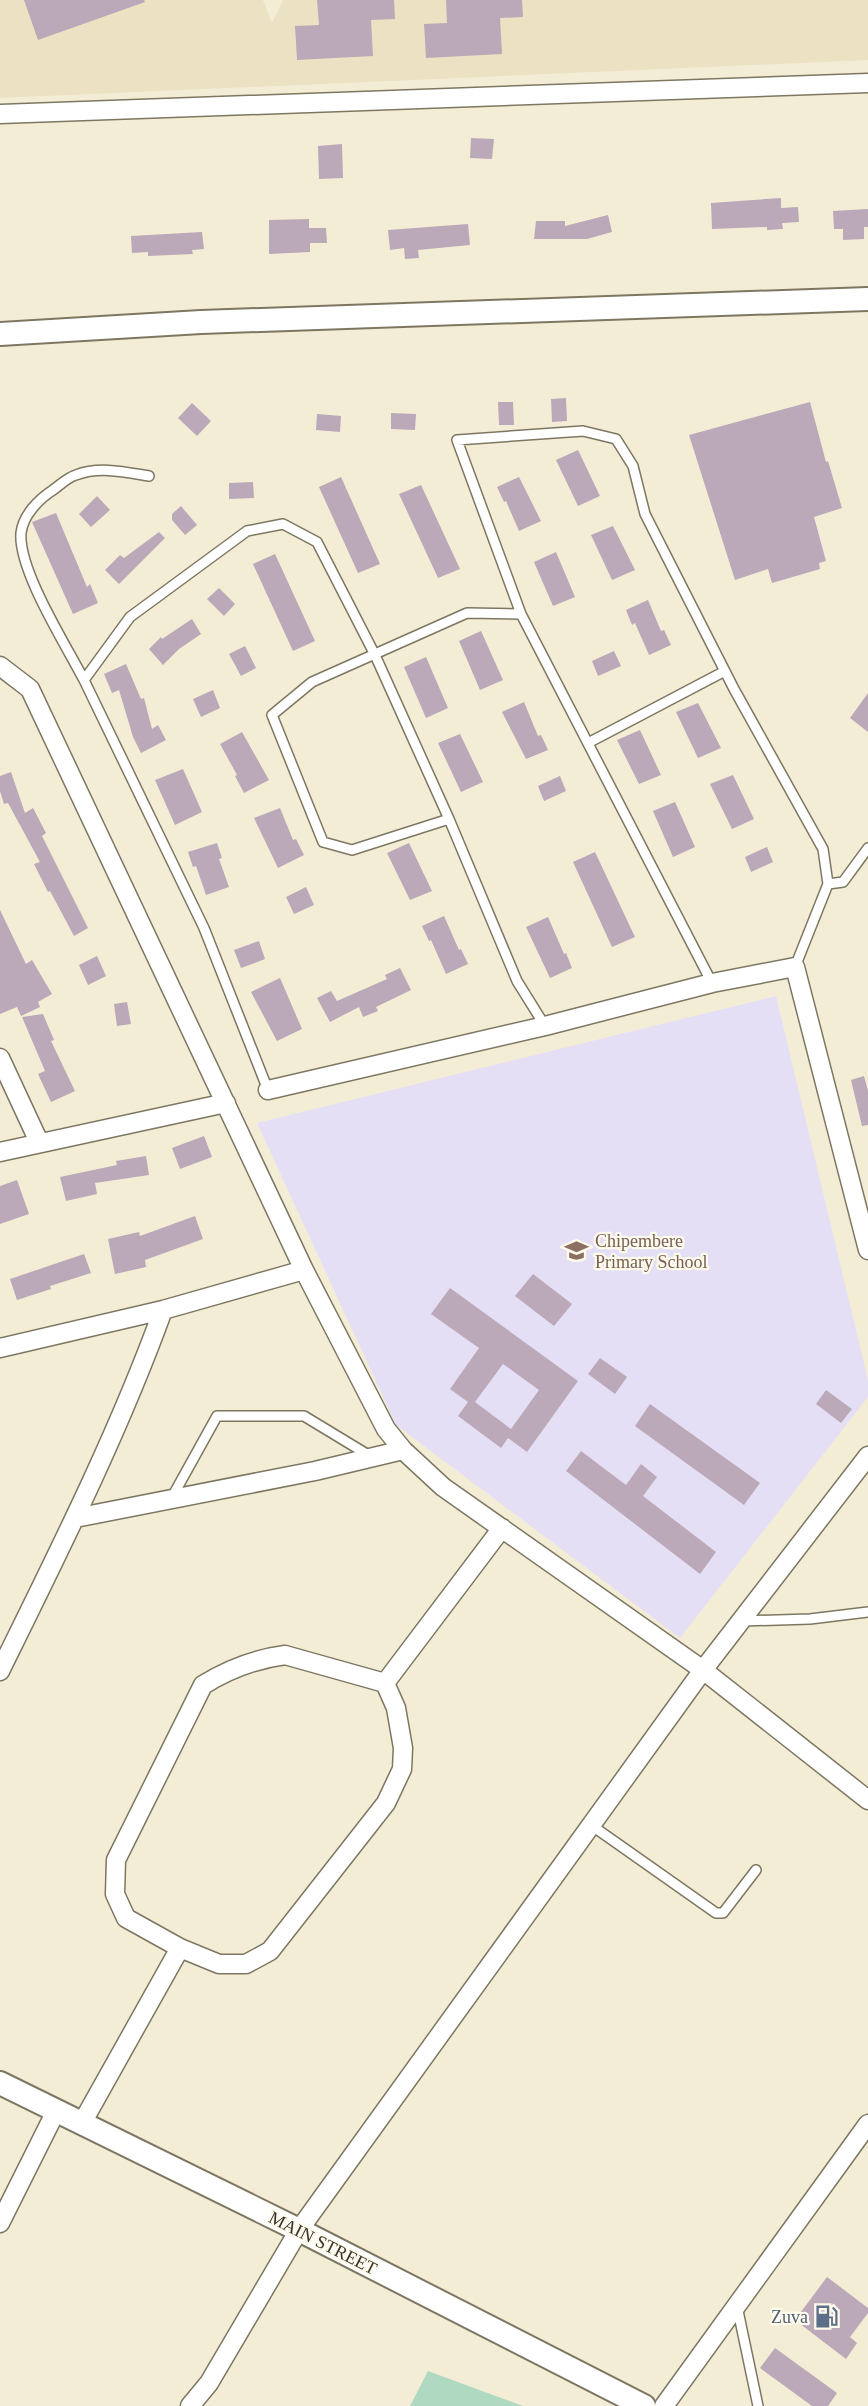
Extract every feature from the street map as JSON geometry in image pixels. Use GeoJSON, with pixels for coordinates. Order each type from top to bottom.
{"type":"FeatureCollection","features":[{"type":"Feature","properties":{"kind":"street"},"geometry":{"type":"LineString","coordinates":[[0,114],[868,83]]}},
{"type":"Feature","properties":{"kind":"street"},"geometry":{"type":"LineString","coordinates":[[0,334],[201,322],[346,319],[868,299]]}},
{"type":"Feature","properties":{"kind":"street"},"geometry":{"type":"LineString","coordinates":[[0,666],[30,689],[304,1270],[386,1429],[403,1450],[443,1486],[703,1670],[868,1800]]}},
{"type":"Feature","properties":{"kind":"street"},"geometry":{"type":"LineString","coordinates":[[268,1090],[545,1026],[712,982],[795,967],[868,1250]]}},
{"type":"Feature","properties":{"kind":"street"},"geometry":{"type":"LineString","coordinates":[[0,1058],[39,1142]]}},
{"type":"Feature","properties":{"kind":"street"},"geometry":{"type":"LineString","coordinates":[[0,1152],[226,1103]]}},
{"type":"Feature","properties":{"kind":"street"},"geometry":{"type":"LineString","coordinates":[[0,1348],[163,1310],[304,1270]]}},
{"type":"Feature","properties":{"kind":"street"},"geometry":{"type":"LineString","coordinates":[[0,1671],[75,1518],[163,1310]]}},
{"type":"Feature","properties":{"kind":"street"},"geometry":{"type":"LineString","coordinates":[[75,1518],[315,1471],[403,1450]]}},
{"type":"Feature","properties":{"kind":"street"},"geometry":{"type":"LineString","coordinates":[[190,2406],[209,2383],[299,2230],[703,1670],[868,1456]]}},
{"type":"Feature","properties":{"kind":"street"},"geometry":{"type":"LineString","coordinates":[[386,1683],[502,1528]]}},
{"type":"Feature","properties":{"kind":"street"},"geometry":{"type":"LineString","coordinates":[[285,1655],[386,1683],[396,1708],[403,1748],[402,1769],[386,1803],[270,1951],[246,1964],[219,1964],[180,1948],[126,1918],[115,1894],[116,1860],[203,1685],[224,1671],[266,1658],[285,1655]]}},
{"type":"Feature","properties":{"kind":"street"},"geometry":{"type":"LineString","coordinates":[[82,2123],[180,1948]]}},
{"type":"Feature","properties":{"kind":"street","name":"MAIN STREET"},"geometry":{"type":"LineString","coordinates":[[0,2083],[299,2230],[644,2406]]}},
{"type":"Feature","properties":{"kind":"street"},"geometry":{"type":"LineString","coordinates":[[0,2223],[56,2111]]}},
{"type":"Feature","properties":{"kind":"street"},"geometry":{"type":"LineString","coordinates":[[664,2406],[868,2124]]}},
{"type":"Feature","properties":{"kind":"lane"},"geometry":{"type":"LineString","coordinates":[[712,982],[521,614],[458,440],[583,431],[616,439],[633,466],[645,514],[725,671],[823,849],[828,884],[795,967]]}},
{"type":"Feature","properties":{"kind":"lane"},"geometry":{"type":"LineString","coordinates":[[149,477],[120,471],[75,475],[50,491],[31,509],[21,532],[23,555],[30,577],[84,680],[204,928],[268,1090]]}},
{"type":"Feature","properties":{"kind":"lane"},"geometry":{"type":"LineString","coordinates":[[84,680],[130,617],[247,531],[283,524],[317,542],[375,655],[449,819],[517,981],[545,1026]]}},
{"type":"Feature","properties":{"kind":"lane"},"geometry":{"type":"LineString","coordinates":[[449,819],[352,850],[322,842],[272,716],[312,682],[467,613],[521,614]]}},
{"type":"Feature","properties":{"kind":"lane"},"geometry":{"type":"LineString","coordinates":[[588,743],[725,671]]}},
{"type":"Feature","properties":{"kind":"lane"},"geometry":{"type":"LineString","coordinates":[[828,884],[843,882],[868,848]]}},
{"type":"Feature","properties":{"kind":"lane"},"geometry":{"type":"LineString","coordinates":[[171,1499],[217,1416],[304,1416],[372,1457]]}},
{"type":"Feature","properties":{"kind":"lane"},"geometry":{"type":"LineString","coordinates":[[741,1621],[810,1619],[868,1612]]}},
{"type":"Feature","properties":{"kind":"lane"},"geometry":{"type":"LineString","coordinates":[[591,1825],[716,1913],[723,1913],[756,1870]]}},
{"type":"Feature","properties":{"kind":"lane"},"geometry":{"type":"LineString","coordinates":[[737,2305],[758,2406]]}},
{"type":"Feature","properties":{"kind":"shaded area"},"geometry":{"type":"Polygon","coordinates":[[[0,0],[263,0],[272,23],[283,0],[868,0],[868,60],[0,98],[0,0]]]}},
{"type":"Feature","properties":{"kind":"shaded area","name":"Chipembere Primary School"},"geometry":{"type":"Polygon","coordinates":[[[776,996],[868,1380],[868,1397],[680,1638],[396,1425],[257,1123],[776,996]]]}},
{"type":"Feature","properties":{"kind":"green space"},"geometry":{"type":"Polygon","coordinates":[[[428,2371],[523,2406],[410,2406],[428,2371]]]}},
{"type":"Feature","properties":{"kind":"building"},"geometry":{"type":"Polygon","coordinates":[[[24,0],[144,0],[145,2],[38,40],[24,0]]]}},
{"type":"Feature","properties":{"kind":"building"},"geometry":{"type":"Polygon","coordinates":[[[317,0],[394,0],[395,19],[371,20],[373,56],[297,60],[295,26],[319,25],[317,0]]]}},
{"type":"Feature","properties":{"kind":"building"},"geometry":{"type":"Polygon","coordinates":[[[446,0],[522,0],[523,17],[500,18],[502,54],[426,58],[424,24],[447,23],[446,0]]]}},
{"type":"Feature","properties":{"kind":"building"},"geometry":{"type":"Polygon","coordinates":[[[471,138],[494,139],[492,159],[470,158],[471,138]]]}},
{"type":"Feature","properties":{"kind":"building"},"geometry":{"type":"Polygon","coordinates":[[[342,144],[343,178],[319,179],[318,146],[342,144]]]}},
{"type":"Feature","properties":{"kind":"building"},"geometry":{"type":"Polygon","coordinates":[[[781,198],[781,208],[798,207],[799,222],[782,223],[783,229],[767,230],[767,227],[712,229],[711,203],[781,198]]]}},
{"type":"Feature","properties":{"kind":"building"},"geometry":{"type":"Polygon","coordinates":[[[868,209],[868,227],[864,227],[864,239],[843,240],[843,229],[834,229],[833,211],[868,209]]]}},
{"type":"Feature","properties":{"kind":"building"},"geometry":{"type":"Polygon","coordinates":[[[608,215],[612,232],[587,239],[534,239],[536,221],[565,221],[565,226],[608,215]]]}},
{"type":"Feature","properties":{"kind":"building"},"geometry":{"type":"Polygon","coordinates":[[[309,219],[309,228],[326,228],[327,243],[310,243],[310,252],[269,254],[269,220],[309,219]]]}},
{"type":"Feature","properties":{"kind":"building"},"geometry":{"type":"Polygon","coordinates":[[[468,224],[470,245],[418,250],[419,258],[405,259],[404,248],[390,250],[388,230],[468,224]]]}},
{"type":"Feature","properties":{"kind":"building"},"geometry":{"type":"Polygon","coordinates":[[[202,232],[204,249],[192,250],[193,254],[148,256],[148,252],[132,253],[131,236],[202,232]]]}},
{"type":"Feature","properties":{"kind":"building"},"geometry":{"type":"Polygon","coordinates":[[[566,398],[567,421],[552,422],[551,399],[566,398]]]}},
{"type":"Feature","properties":{"kind":"building"},"geometry":{"type":"Polygon","coordinates":[[[498,402],[513,402],[514,425],[499,425],[498,402]]]}},
{"type":"Feature","properties":{"kind":"building"},"geometry":{"type":"Polygon","coordinates":[[[810,402],[826,462],[828,461],[842,508],[814,517],[826,561],[819,563],[820,569],[772,583],[768,569],[735,580],[689,435],[810,402]]]}},
{"type":"Feature","properties":{"kind":"building"},"geometry":{"type":"Polygon","coordinates":[[[192,403],[211,421],[197,436],[178,418],[192,403]]]}},
{"type":"Feature","properties":{"kind":"building"},"geometry":{"type":"Polygon","coordinates":[[[391,413],[416,414],[415,430],[391,429],[391,413]]]}},
{"type":"Feature","properties":{"kind":"building"},"geometry":{"type":"Polygon","coordinates":[[[317,414],[341,416],[340,432],[316,430],[317,414]]]}},
{"type":"Feature","properties":{"kind":"building"},"geometry":{"type":"Polygon","coordinates":[[[578,450],[600,496],[578,506],[556,460],[578,450]]]}},
{"type":"Feature","properties":{"kind":"building"},"geometry":{"type":"Polygon","coordinates":[[[341,477],[380,564],[358,573],[319,487],[341,477]]]}},
{"type":"Feature","properties":{"kind":"building"},"geometry":{"type":"Polygon","coordinates":[[[519,477],[541,521],[519,531],[497,487],[519,477]]]}},
{"type":"Feature","properties":{"kind":"building"},"geometry":{"type":"Polygon","coordinates":[[[253,482],[254,498],[229,499],[229,483],[253,482]]]}},
{"type":"Feature","properties":{"kind":"building"},"geometry":{"type":"Polygon","coordinates":[[[421,485],[460,569],[438,578],[399,494],[421,485]]]}},
{"type":"Feature","properties":{"kind":"building"},"geometry":{"type":"Polygon","coordinates":[[[97,496],[110,510],[91,527],[79,514],[97,496]]]}},
{"type":"Feature","properties":{"kind":"building"},"geometry":{"type":"Polygon","coordinates":[[[181,506],[197,525],[185,535],[172,520],[172,514],[181,506]]]}},
{"type":"Feature","properties":{"kind":"building"},"geometry":{"type":"Polygon","coordinates":[[[56,513],[87,587],[90,584],[98,603],[73,614],[32,522],[56,513]]]}},
{"type":"Feature","properties":{"kind":"building"},"geometry":{"type":"Polygon","coordinates":[[[613,526],[635,570],[612,580],[591,535],[613,526]]]}},
{"type":"Feature","properties":{"kind":"building"},"geometry":{"type":"Polygon","coordinates":[[[159,532],[165,538],[119,584],[105,570],[120,555],[124,558],[159,532]]]}},
{"type":"Feature","properties":{"kind":"building"},"geometry":{"type":"Polygon","coordinates":[[[556,552],[575,597],[553,606],[534,562],[556,552]]]}},
{"type":"Feature","properties":{"kind":"building"},"geometry":{"type":"Polygon","coordinates":[[[275,554],[315,641],[293,651],[253,564],[275,554]]]}},
{"type":"Feature","properties":{"kind":"building"},"geometry":{"type":"Polygon","coordinates":[[[219,588],[235,604],[224,616],[207,599],[219,588]]]}},
{"type":"Feature","properties":{"kind":"building"},"geometry":{"type":"Polygon","coordinates":[[[648,600],[661,631],[664,630],[671,645],[649,655],[635,623],[632,625],[626,610],[648,600]]]}},
{"type":"Feature","properties":{"kind":"building"},"geometry":{"type":"Polygon","coordinates":[[[192,619],[201,634],[179,649],[163,665],[149,649],[161,637],[162,639],[192,619]]]}},
{"type":"Feature","properties":{"kind":"building"},"geometry":{"type":"Polygon","coordinates":[[[481,631],[503,680],[480,690],[459,641],[481,631]]]}},
{"type":"Feature","properties":{"kind":"building"},"geometry":{"type":"Polygon","coordinates":[[[245,646],[256,668],[241,676],[229,654],[245,646]]]}},
{"type":"Feature","properties":{"kind":"building"},"geometry":{"type":"Polygon","coordinates":[[[614,651],[621,666],[598,676],[592,661],[614,651]]]}},
{"type":"Feature","properties":{"kind":"building"},"geometry":{"type":"Polygon","coordinates":[[[426,657],[448,708],[426,718],[404,667],[426,657]]]}},
{"type":"Feature","properties":{"kind":"building"},"geometry":{"type":"Polygon","coordinates":[[[126,664],[141,699],[144,698],[152,729],[158,725],[166,740],[141,753],[133,737],[119,690],[112,693],[104,674],[126,664]]]}},
{"type":"Feature","properties":{"kind":"building"},"geometry":{"type":"Polygon","coordinates":[[[213,690],[220,708],[201,717],[193,699],[213,690]]]}},
{"type":"Feature","properties":{"kind":"building"},"geometry":{"type":"Polygon","coordinates":[[[868,693],[868,732],[850,718],[868,693]]]}},
{"type":"Feature","properties":{"kind":"building"},"geometry":{"type":"Polygon","coordinates":[[[524,702],[538,736],[541,735],[548,750],[526,759],[502,712],[524,702]]]}},
{"type":"Feature","properties":{"kind":"building"},"geometry":{"type":"Polygon","coordinates":[[[698,703],[721,748],[698,758],[676,712],[698,703]]]}},
{"type":"Feature","properties":{"kind":"building"},"geometry":{"type":"Polygon","coordinates":[[[640,730],[661,775],[639,784],[617,740],[640,730]]]}},
{"type":"Feature","properties":{"kind":"building"},"geometry":{"type":"Polygon","coordinates":[[[242,732],[269,780],[244,793],[220,744],[242,732]]]}},
{"type":"Feature","properties":{"kind":"building"},"geometry":{"type":"Polygon","coordinates":[[[460,734],[483,782],[461,792],[438,743],[460,734]]]}},
{"type":"Feature","properties":{"kind":"building"},"geometry":{"type":"Polygon","coordinates":[[[183,769],[202,812],[175,825],[155,780],[183,769]]]}},
{"type":"Feature","properties":{"kind":"building"},"geometry":{"type":"Polygon","coordinates":[[[11,772],[25,813],[33,808],[46,833],[42,836],[88,928],[74,936],[34,864],[40,862],[8,803],[4,804],[0,791],[0,776],[11,772]]]}},
{"type":"Feature","properties":{"kind":"building"},"geometry":{"type":"Polygon","coordinates":[[[733,775],[754,819],[732,829],[710,784],[733,775]]]}},
{"type":"Feature","properties":{"kind":"building"},"geometry":{"type":"Polygon","coordinates":[[[560,776],[566,791],[544,801],[538,786],[560,776]]]}},
{"type":"Feature","properties":{"kind":"building"},"geometry":{"type":"Polygon","coordinates":[[[675,802],[695,847],[673,857],[653,811],[675,802]]]}},
{"type":"Feature","properties":{"kind":"building"},"geometry":{"type":"Polygon","coordinates":[[[280,808],[293,840],[296,839],[304,855],[278,868],[254,818],[280,808]]]}},
{"type":"Feature","properties":{"kind":"building"},"geometry":{"type":"Polygon","coordinates":[[[217,843],[222,858],[219,859],[229,887],[206,895],[196,866],[193,867],[188,852],[217,843]]]}},
{"type":"Feature","properties":{"kind":"building"},"geometry":{"type":"Polygon","coordinates":[[[409,843],[432,891],[410,900],[387,853],[409,843]]]}},
{"type":"Feature","properties":{"kind":"building"},"geometry":{"type":"Polygon","coordinates":[[[767,847],[773,862],[751,872],[745,857],[767,847]]]}},
{"type":"Feature","properties":{"kind":"building"},"geometry":{"type":"Polygon","coordinates":[[[595,852],[635,937],[612,947],[573,862],[595,852]]]}},
{"type":"Feature","properties":{"kind":"building"},"geometry":{"type":"Polygon","coordinates":[[[306,887],[314,905],[294,914],[286,897],[306,887]]]}},
{"type":"Feature","properties":{"kind":"building"},"geometry":{"type":"Polygon","coordinates":[[[0,910],[26,964],[32,960],[52,994],[38,1002],[40,1007],[21,1016],[17,1007],[0,1014],[0,910]]]}},
{"type":"Feature","properties":{"kind":"building"},"geometry":{"type":"Polygon","coordinates":[[[444,916],[468,964],[446,974],[422,926],[444,916]]]}},
{"type":"Feature","properties":{"kind":"building"},"geometry":{"type":"Polygon","coordinates":[[[548,917],[572,968],[550,978],[526,927],[548,917]]]}},
{"type":"Feature","properties":{"kind":"building"},"geometry":{"type":"Polygon","coordinates":[[[259,941],[265,959],[241,968],[234,950],[259,941]]]}},
{"type":"Feature","properties":{"kind":"building"},"geometry":{"type":"Polygon","coordinates":[[[97,956],[106,976],[88,985],[79,965],[97,956]]]}},
{"type":"Feature","properties":{"kind":"building"},"geometry":{"type":"Polygon","coordinates":[[[400,968],[411,990],[376,1007],[378,1011],[363,1017],[359,1007],[330,1022],[317,998],[331,991],[337,1001],[387,979],[385,975],[400,968]]]}},
{"type":"Feature","properties":{"kind":"building"},"geometry":{"type":"Polygon","coordinates":[[[280,978],[302,1029],[277,1041],[251,992],[280,978]]]}},
{"type":"Feature","properties":{"kind":"building"},"geometry":{"type":"Polygon","coordinates":[[[127,1002],[131,1024],[117,1026],[114,1004],[127,1002]]]}},
{"type":"Feature","properties":{"kind":"building"},"geometry":{"type":"Polygon","coordinates":[[[43,1014],[54,1040],[51,1041],[75,1091],[51,1102],[38,1074],[45,1071],[22,1017],[43,1014]]]}},
{"type":"Feature","properties":{"kind":"building"},"geometry":{"type":"Polygon","coordinates":[[[864,1076],[868,1091],[868,1125],[862,1126],[851,1080],[864,1076]]]}},
{"type":"Feature","properties":{"kind":"building"},"geometry":{"type":"Polygon","coordinates":[[[204,1136],[212,1157],[180,1169],[172,1148],[204,1136]]]}},
{"type":"Feature","properties":{"kind":"building"},"geometry":{"type":"Polygon","coordinates":[[[146,1156],[149,1175],[95,1183],[97,1194],[66,1201],[60,1177],[117,1165],[116,1161],[146,1156]]]}},
{"type":"Feature","properties":{"kind":"building"},"geometry":{"type":"Polygon","coordinates":[[[17,1180],[29,1214],[0,1224],[0,1186],[17,1180]]]}},
{"type":"Feature","properties":{"kind":"building"},"geometry":{"type":"Polygon","coordinates":[[[195,1216],[203,1239],[145,1260],[146,1267],[115,1274],[108,1239],[139,1232],[140,1236],[195,1216]]]}},
{"type":"Feature","properties":{"kind":"building"},"geometry":{"type":"Polygon","coordinates":[[[84,1254],[91,1273],[50,1286],[51,1289],[17,1300],[10,1279],[84,1254]]]}},
{"type":"Feature","properties":{"kind":"building"},"geometry":{"type":"Polygon","coordinates":[[[533,1274],[572,1304],[554,1326],[515,1296],[533,1274]]]}},
{"type":"Feature","properties":{"kind":"building"},"geometry":{"type":"Polygon","coordinates":[[[450,1288],[578,1381],[527,1452],[508,1438],[501,1448],[458,1416],[468,1402],[450,1389],[479,1348],[431,1314],[450,1288]],[[503,1364],[475,1402],[511,1429],[539,1390],[503,1364]]]}},
{"type":"Feature","properties":{"kind":"building"},"geometry":{"type":"Polygon","coordinates":[[[600,1358],[627,1377],[615,1394],[588,1374],[600,1358]]]}},
{"type":"Feature","properties":{"kind":"building"},"geometry":{"type":"Polygon","coordinates":[[[826,1390],[852,1409],[841,1423],[816,1404],[826,1390]]]}},
{"type":"Feature","properties":{"kind":"building"},"geometry":{"type":"Polygon","coordinates":[[[650,1404],[760,1483],[744,1505],[635,1426],[650,1404]]]}},
{"type":"Feature","properties":{"kind":"building"},"geometry":{"type":"Polygon","coordinates":[[[581,1451],[626,1485],[641,1464],[657,1477],[643,1496],[716,1552],[700,1574],[566,1471],[581,1451]]]}},
{"type":"Feature","properties":{"kind":"building","name":"Zuva"},"geometry":{"type":"Polygon","coordinates":[[[827,2277],[868,2308],[868,2313],[850,2337],[857,2343],[846,2359],[795,2320],[827,2277]]]}},
{"type":"Feature","properties":{"kind":"building"},"geometry":{"type":"Polygon","coordinates":[[[775,2348],[837,2393],[828,2406],[812,2406],[760,2368],[775,2348]]]}},
{"type":"Feature","properties":{"kind":"place","name":"Chipembere Primary School"},"geometry":{"type":"Point","coordinates":[577,1251]}},
{"type":"Feature","properties":{"kind":"place","name":"Zuva"},"geometry":{"type":"Point","coordinates":[826,2317]}}]}
